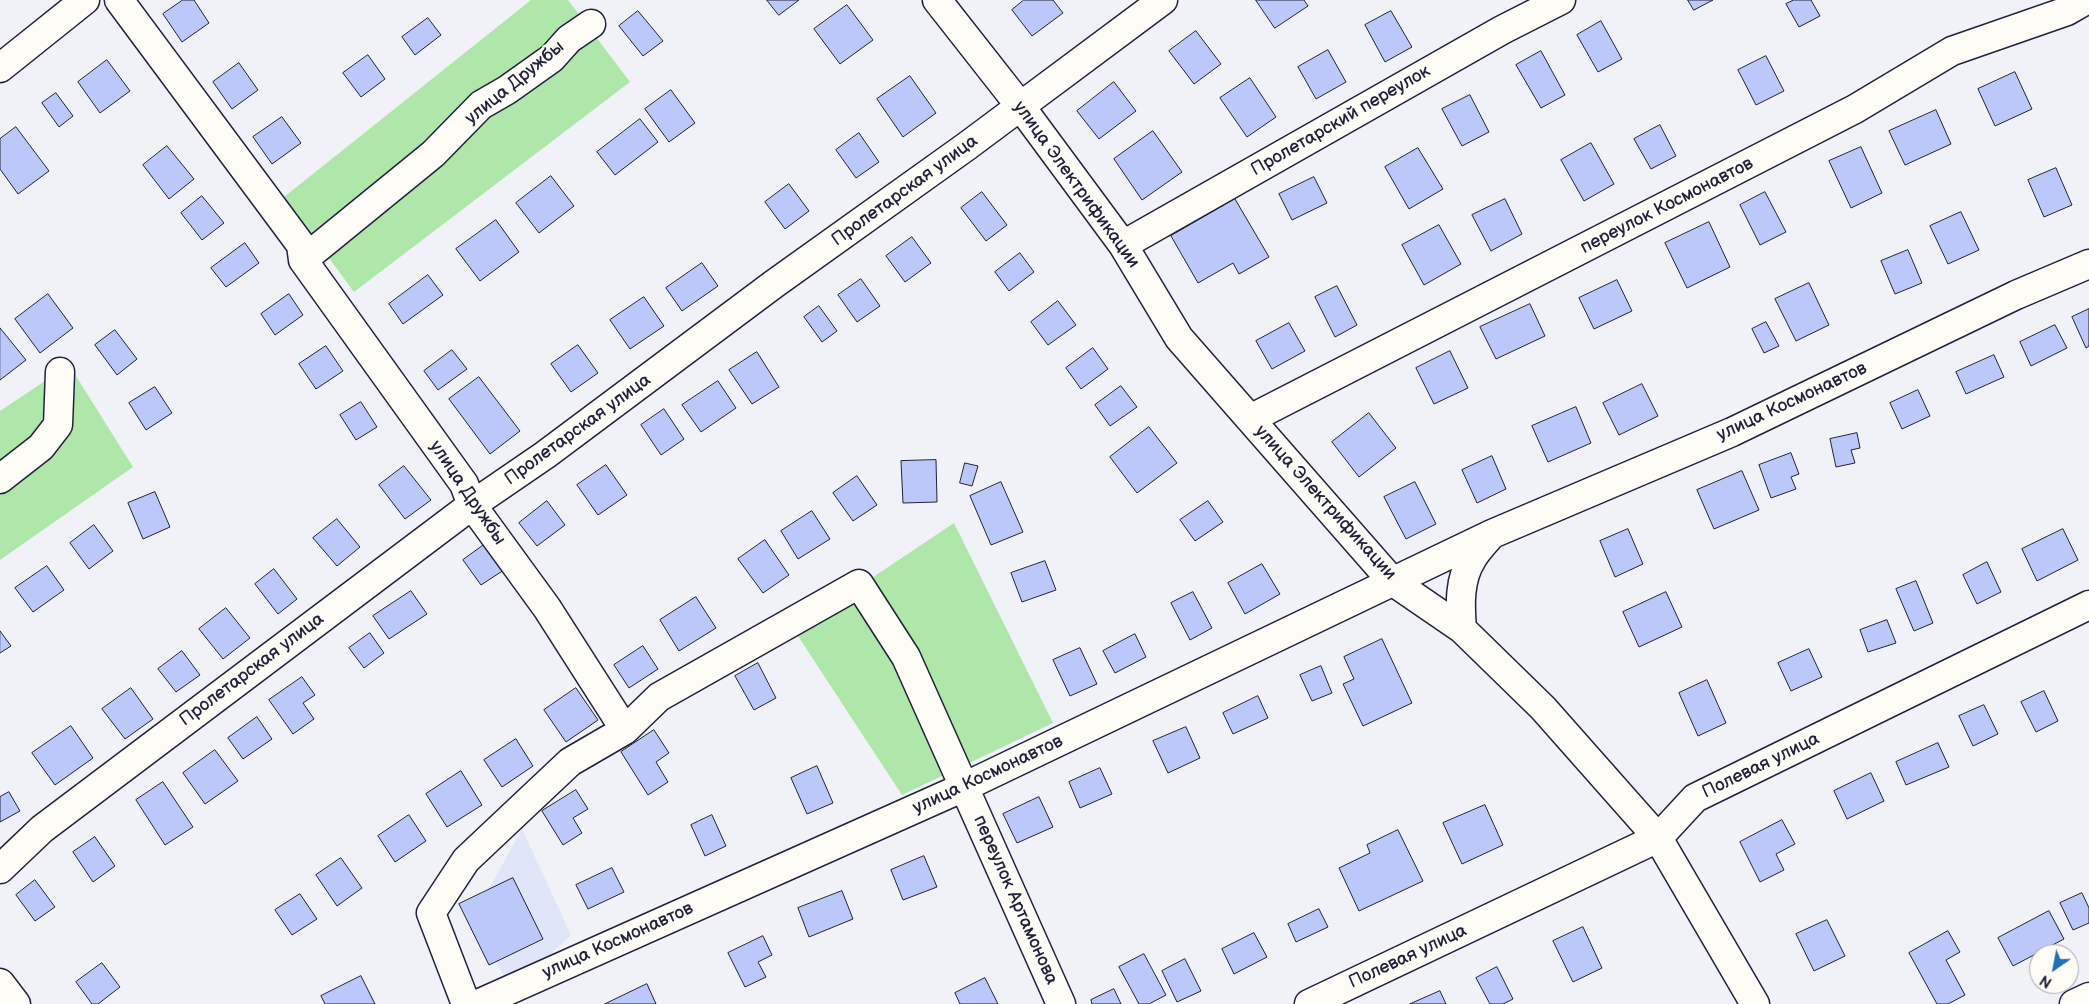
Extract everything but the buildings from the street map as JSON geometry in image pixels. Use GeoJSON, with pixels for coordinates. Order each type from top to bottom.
{"type":"FeatureCollection","features":[{"type":"Feature","properties":{"kind":"street"},"geometry":{"type":"LineString","coordinates":[[0,68],[85,0]]}},
{"type":"Feature","properties":{"kind":"street","name":"улица Дружбы"},"geometry":{"type":"LineString","coordinates":[[120,0],[301,245],[303,260],[464,484],[472,505],[547,608],[626,730]]}},
{"type":"Feature","properties":{"kind":"street","name":"улица Электрификации"},"geometry":{"type":"LineString","coordinates":[[937,0],[1021,107],[1123,245],[1179,338],[1392,581],[1462,629],[1543,708],[1658,838],[1755,1004]]}},
{"type":"Feature","properties":{"kind":"street","name":"Пролетарская улица"},"geometry":{"type":"LineString","coordinates":[[0,869],[42,829],[472,505],[546,455],[774,284],[1021,107],[1163,0]]}},
{"type":"Feature","properties":{"kind":"street","name":"Пролетарский переулок"},"geometry":{"type":"LineString","coordinates":[[1123,245],[1502,30],[1561,0]]}},
{"type":"Feature","properties":{"kind":"street","name":"переулок Космонавтов"},"geometry":{"type":"LineString","coordinates":[[1250,419],[1855,109],[1952,51],[2067,11],[2086,0]]}},
{"type":"Feature","properties":{"kind":"street","name":"улица Дружбы"},"geometry":{"type":"LineString","coordinates":[[303,260],[433,154],[482,105],[552,58],[569,39],[591,24]]}},
{"type":"Feature","properties":{"kind":"street","name":"улица Космонавтов"},"geometry":{"type":"LineString","coordinates":[[478,1004],[964,787],[1492,534],[1732,432],[2016,295],[2089,264]]}},
{"type":"Feature","properties":{"kind":"street"},"geometry":{"type":"LineString","coordinates":[[0,480],[41,447],[58,426],[60,372]]}},
{"type":"Feature","properties":{"kind":"street","name":"улица Космонавтов"},"geometry":{"type":"LineString","coordinates":[[1462,629],[1460,606],[1464,580],[1471,560],[1492,534]]}},
{"type":"Feature","properties":{"kind":"street","name":"переулок Артамонова"},"geometry":{"type":"LineString","coordinates":[[626,730],[660,698],[859,584],[906,656],[1061,1004]]}},
{"type":"Feature","properties":{"kind":"street","name":"Полевая улица"},"geometry":{"type":"LineString","coordinates":[[1308,1004],[1658,838],[1695,798],[2089,605]]}},
{"type":"Feature","properties":{"kind":"street"},"geometry":{"type":"LineString","coordinates":[[466,1004],[431,913],[466,860],[473,853],[570,762],[626,730]]}},
{"type":"Feature","properties":{"kind":"street"},"geometry":{"type":"LineString","coordinates":[[0,982],[16,1004]]}},
{"type":"Feature","properties":{"kind":"street"},"geometry":{"type":"LineString","coordinates":[[2074,1004],[2089,997]]}},
{"type":"Feature","properties":{"kind":"shaded area"},"geometry":{"type":"Polygon","coordinates":[[[522,829],[571,935],[512,991],[473,918],[522,829]]]}},
{"type":"Feature","properties":{"kind":"green space"},"geometry":{"type":"Polygon","coordinates":[[[531,0],[568,0],[630,82],[354,292],[284,197],[531,0]]]}},
{"type":"Feature","properties":{"kind":"green space"},"geometry":{"type":"Polygon","coordinates":[[[69,365],[133,467],[0,560],[0,411],[69,365]]]}},
{"type":"Feature","properties":{"kind":"green space"},"geometry":{"type":"Polygon","coordinates":[[[954,523],[1053,723],[902,795],[794,630],[954,523]]]}}]}
